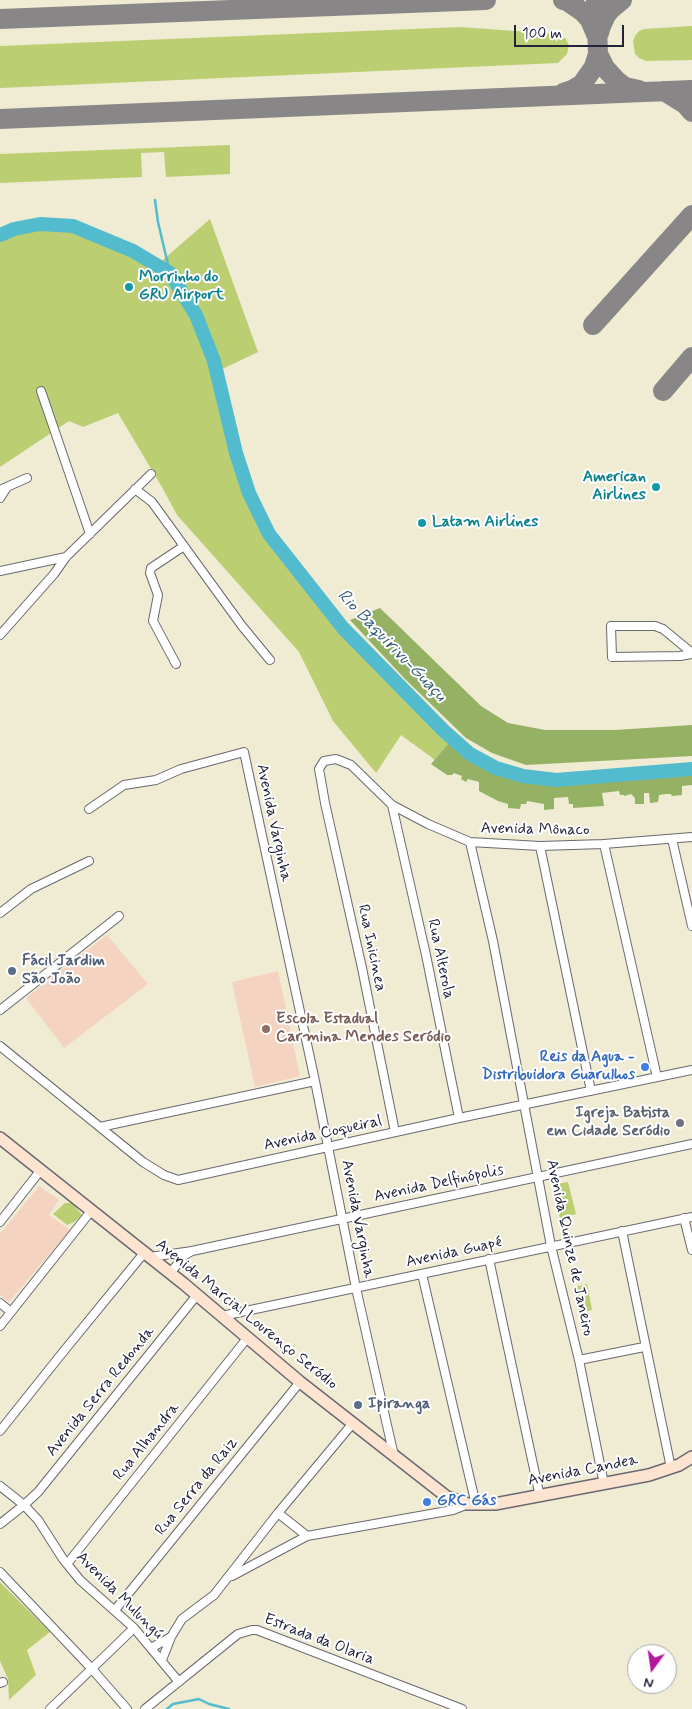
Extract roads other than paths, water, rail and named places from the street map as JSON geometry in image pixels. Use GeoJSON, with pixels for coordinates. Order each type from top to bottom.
{"type":"FeatureCollection","features":[{"type":"Feature","properties":{"kind":"main road","name":"Avenida Marcial Lourenço Seródio"},"geometry":{"type":"LineString","coordinates":[[0,1138],[170,1273],[300,1382],[394,1456],[447,1497],[472,1504]]}},
{"type":"Feature","properties":{"kind":"main road","name":"Avenida Candea"},"geometry":{"type":"LineString","coordinates":[[472,1504],[495,1504],[540,1497],[649,1475],[671,1468],[692,1457]]}},
{"type":"Feature","properties":{"kind":"street"},"geometry":{"type":"LineString","coordinates":[[41,391],[90,534]]}},
{"type":"Feature","properties":{"kind":"street"},"geometry":{"type":"LineString","coordinates":[[0,635],[54,574],[66,557],[151,474]]}},
{"type":"Feature","properties":{"kind":"street"},"geometry":{"type":"LineString","coordinates":[[0,498],[4,488],[27,478]]}},
{"type":"Feature","properties":{"kind":"street"},"geometry":{"type":"LineString","coordinates":[[135,489],[152,502],[242,626],[270,660]]}},
{"type":"Feature","properties":{"kind":"street"},"geometry":{"type":"LineString","coordinates":[[176,664],[153,621],[158,595],[150,573],[151,568],[184,546]]}},
{"type":"Feature","properties":{"kind":"street"},"geometry":{"type":"LineString","coordinates":[[0,571],[66,557]]}},
{"type":"Feature","properties":{"kind":"street"},"geometry":{"type":"LineString","coordinates":[[42,562],[52,568],[54,574]]}},
{"type":"Feature","properties":{"kind":"street"},"geometry":{"type":"LineString","coordinates":[[611,626],[655,626],[663,628],[692,654],[680,656],[612,657],[611,626]]}},
{"type":"Feature","properties":{"kind":"street","name":"Avenida Varginha"},"geometry":{"type":"LineString","coordinates":[[89,809],[124,784],[156,780],[181,769],[244,752],[315,1081],[356,1288],[394,1456]]}},
{"type":"Feature","properties":{"kind":"street","name":"Avenida Mônaco"},"geometry":{"type":"LineString","coordinates":[[319,769],[329,759],[344,761],[351,765],[392,805],[428,824],[470,842],[540,846],[604,844],[692,837]]}},
{"type":"Feature","properties":{"kind":"street","name":"Rua Inicinea"},"geometry":{"type":"LineString","coordinates":[[319,769],[395,1132]]}},
{"type":"Feature","properties":{"kind":"street","name":"Rua Alterola"},"geometry":{"type":"LineString","coordinates":[[392,805],[426,955],[459,1118]]}},
{"type":"Feature","properties":{"kind":"street"},"geometry":{"type":"LineString","coordinates":[[672,839],[692,926]]}},
{"type":"Feature","properties":{"kind":"street","name":"Avenida Quinze de Janeiro"},"geometry":{"type":"LineString","coordinates":[[470,842],[493,941],[551,1246],[579,1360],[604,1484]]}},
{"type":"Feature","properties":{"kind":"street"},"geometry":{"type":"LineString","coordinates":[[604,844],[657,1078]]}},
{"type":"Feature","properties":{"kind":"street"},"geometry":{"type":"LineString","coordinates":[[540,846],[591,1091]]}},
{"type":"Feature","properties":{"kind":"street"},"geometry":{"type":"LineString","coordinates":[[0,913],[31,889],[89,861]]}},
{"type":"Feature","properties":{"kind":"street"},"geometry":{"type":"LineString","coordinates":[[0,1010],[119,916]]}},
{"type":"Feature","properties":{"kind":"street","name":"Avenida Coqueiral"},"geometry":{"type":"LineString","coordinates":[[0,1046],[155,1171],[178,1180],[459,1118],[692,1070]]}},
{"type":"Feature","properties":{"kind":"street"},"geometry":{"type":"LineString","coordinates":[[100,1127],[315,1081]]}},
{"type":"Feature","properties":{"kind":"street","name":"Avenida Delfinópolis"},"geometry":{"type":"LineString","coordinates":[[147,1255],[206,1250],[692,1144]]}},
{"type":"Feature","properties":{"kind":"street"},"geometry":{"type":"LineString","coordinates":[[0,1222],[40,1171]]}},
{"type":"Feature","properties":{"kind":"street"},"geometry":{"type":"LineString","coordinates":[[0,1326],[91,1212]]}},
{"type":"Feature","properties":{"kind":"street"},"geometry":{"type":"LineString","coordinates":[[688,1218],[692,1250]]}},
{"type":"Feature","properties":{"kind":"street","name":"Avenida Guapé"},"geometry":{"type":"LineString","coordinates":[[222,1316],[688,1218]]}},
{"type":"Feature","properties":{"kind":"street"},"geometry":{"type":"LineString","coordinates":[[622,1231],[644,1347],[671,1468]]}},
{"type":"Feature","properties":{"kind":"street"},"geometry":{"type":"LineString","coordinates":[[170,1273],[185,1255],[192,1251]]}},
{"type":"Feature","properties":{"kind":"street"},"geometry":{"type":"LineString","coordinates":[[0,1431],[63,1352],[147,1255]]}},
{"type":"Feature","properties":{"kind":"street"},"geometry":{"type":"LineString","coordinates":[[489,1259],[540,1497]]}},
{"type":"Feature","properties":{"kind":"street"},"geometry":{"type":"LineString","coordinates":[[228,1578],[307,1536],[453,1510],[472,1504],[422,1274]]}},
{"type":"Feature","properties":{"kind":"street","name":"Avenida Serra Redonda"},"geometry":{"type":"LineString","coordinates":[[0,1524],[38,1492],[197,1295]]}},
{"type":"Feature","properties":{"kind":"street"},"geometry":{"type":"LineString","coordinates":[[0,1303],[11,1312]]}},
{"type":"Feature","properties":{"kind":"street","name":"Rua Alhandra"},"geometry":{"type":"LineString","coordinates":[[67,1564],[248,1337]]}},
{"type":"Feature","properties":{"kind":"street"},"geometry":{"type":"LineString","coordinates":[[579,1360],[644,1347]]}},
{"type":"Feature","properties":{"kind":"street","name":"Rua Serra da Raiz"},"geometry":{"type":"LineString","coordinates":[[115,1610],[300,1382]]}},
{"type":"Feature","properties":{"kind":"street"},"geometry":{"type":"LineString","coordinates":[[162,1660],[171,1637],[182,1619],[206,1602],[228,1578],[278,1513],[353,1423]]}},
{"type":"Feature","properties":{"kind":"street","name":"Avenida Mulungú"},"geometry":{"type":"LineString","coordinates":[[0,1486],[24,1505],[41,1524],[55,1548],[80,1580],[134,1628],[179,1682]]}},
{"type":"Feature","properties":{"kind":"street"},"geometry":{"type":"LineString","coordinates":[[278,1513],[307,1536]]}},
{"type":"Feature","properties":{"kind":"street"},"geometry":{"type":"LineString","coordinates":[[0,1572],[92,1669],[127,1709]]}},
{"type":"Feature","properties":{"kind":"street"},"geometry":{"type":"LineString","coordinates":[[50,1709],[134,1628]]}},
{"type":"Feature","properties":{"kind":"street","name":"Estrada da Olaria"},"geometry":{"type":"LineString","coordinates":[[145,1709],[154,1706],[179,1682],[238,1634],[257,1630],[462,1709]]}},
{"type":"Feature","properties":{"kind":"street"},"geometry":{"type":"LineString","coordinates":[[151,1648],[171,1637]]}},
{"type":"Feature","properties":{"kind":"waterway"},"geometry":{"type":"LineString","coordinates":[[155,200],[170,273]]}},
{"type":"Feature","properties":{"kind":"waterway","name":"Rio Baquirivu-Guaçu"},"geometry":{"type":"LineString","coordinates":[[0,235],[14,229],[40,224],[73,226],[133,251],[170,273],[196,315],[214,361],[236,453],[249,493],[269,534],[343,628],[443,730],[470,754],[496,768],[523,776],[556,780],[692,769]]}},
{"type":"Feature","properties":{"kind":"waterway"},"geometry":{"type":"LineString","coordinates":[[167,1709],[173,1704],[199,1699],[209,1704],[229,1709]]}},
{"type":"Feature","properties":{"kind":"place","name":"Morrinho do GRU Airport"},"geometry":{"type":"Point","coordinates":[129,287]}},
{"type":"Feature","properties":{"kind":"place","name":"American Airlines"},"geometry":{"type":"Point","coordinates":[656,487]}},
{"type":"Feature","properties":{"kind":"place","name":"Latam Airlines"},"geometry":{"type":"Point","coordinates":[422,523]}},
{"type":"Feature","properties":{"kind":"place","name":"Fácil Jardim São João"},"geometry":{"type":"Point","coordinates":[12,971]}},
{"type":"Feature","properties":{"kind":"place","name":"Escola Estadual Carmina Mendes Seródio"},"geometry":{"type":"Point","coordinates":[266,1029]}},
{"type":"Feature","properties":{"kind":"place","name":"Reis da Agua - Distribuidora Guarulhos"},"geometry":{"type":"Point","coordinates":[645,1067]}},
{"type":"Feature","properties":{"kind":"place","name":"Igreja Batista em Cidade Seródio"},"geometry":{"type":"Point","coordinates":[680,1123]}},
{"type":"Feature","properties":{"kind":"place","name":"Ipiranga"},"geometry":{"type":"Point","coordinates":[358,1405]}},
{"type":"Feature","properties":{"kind":"place","name":"GRC Gás"},"geometry":{"type":"Point","coordinates":[427,1502]}}]}
